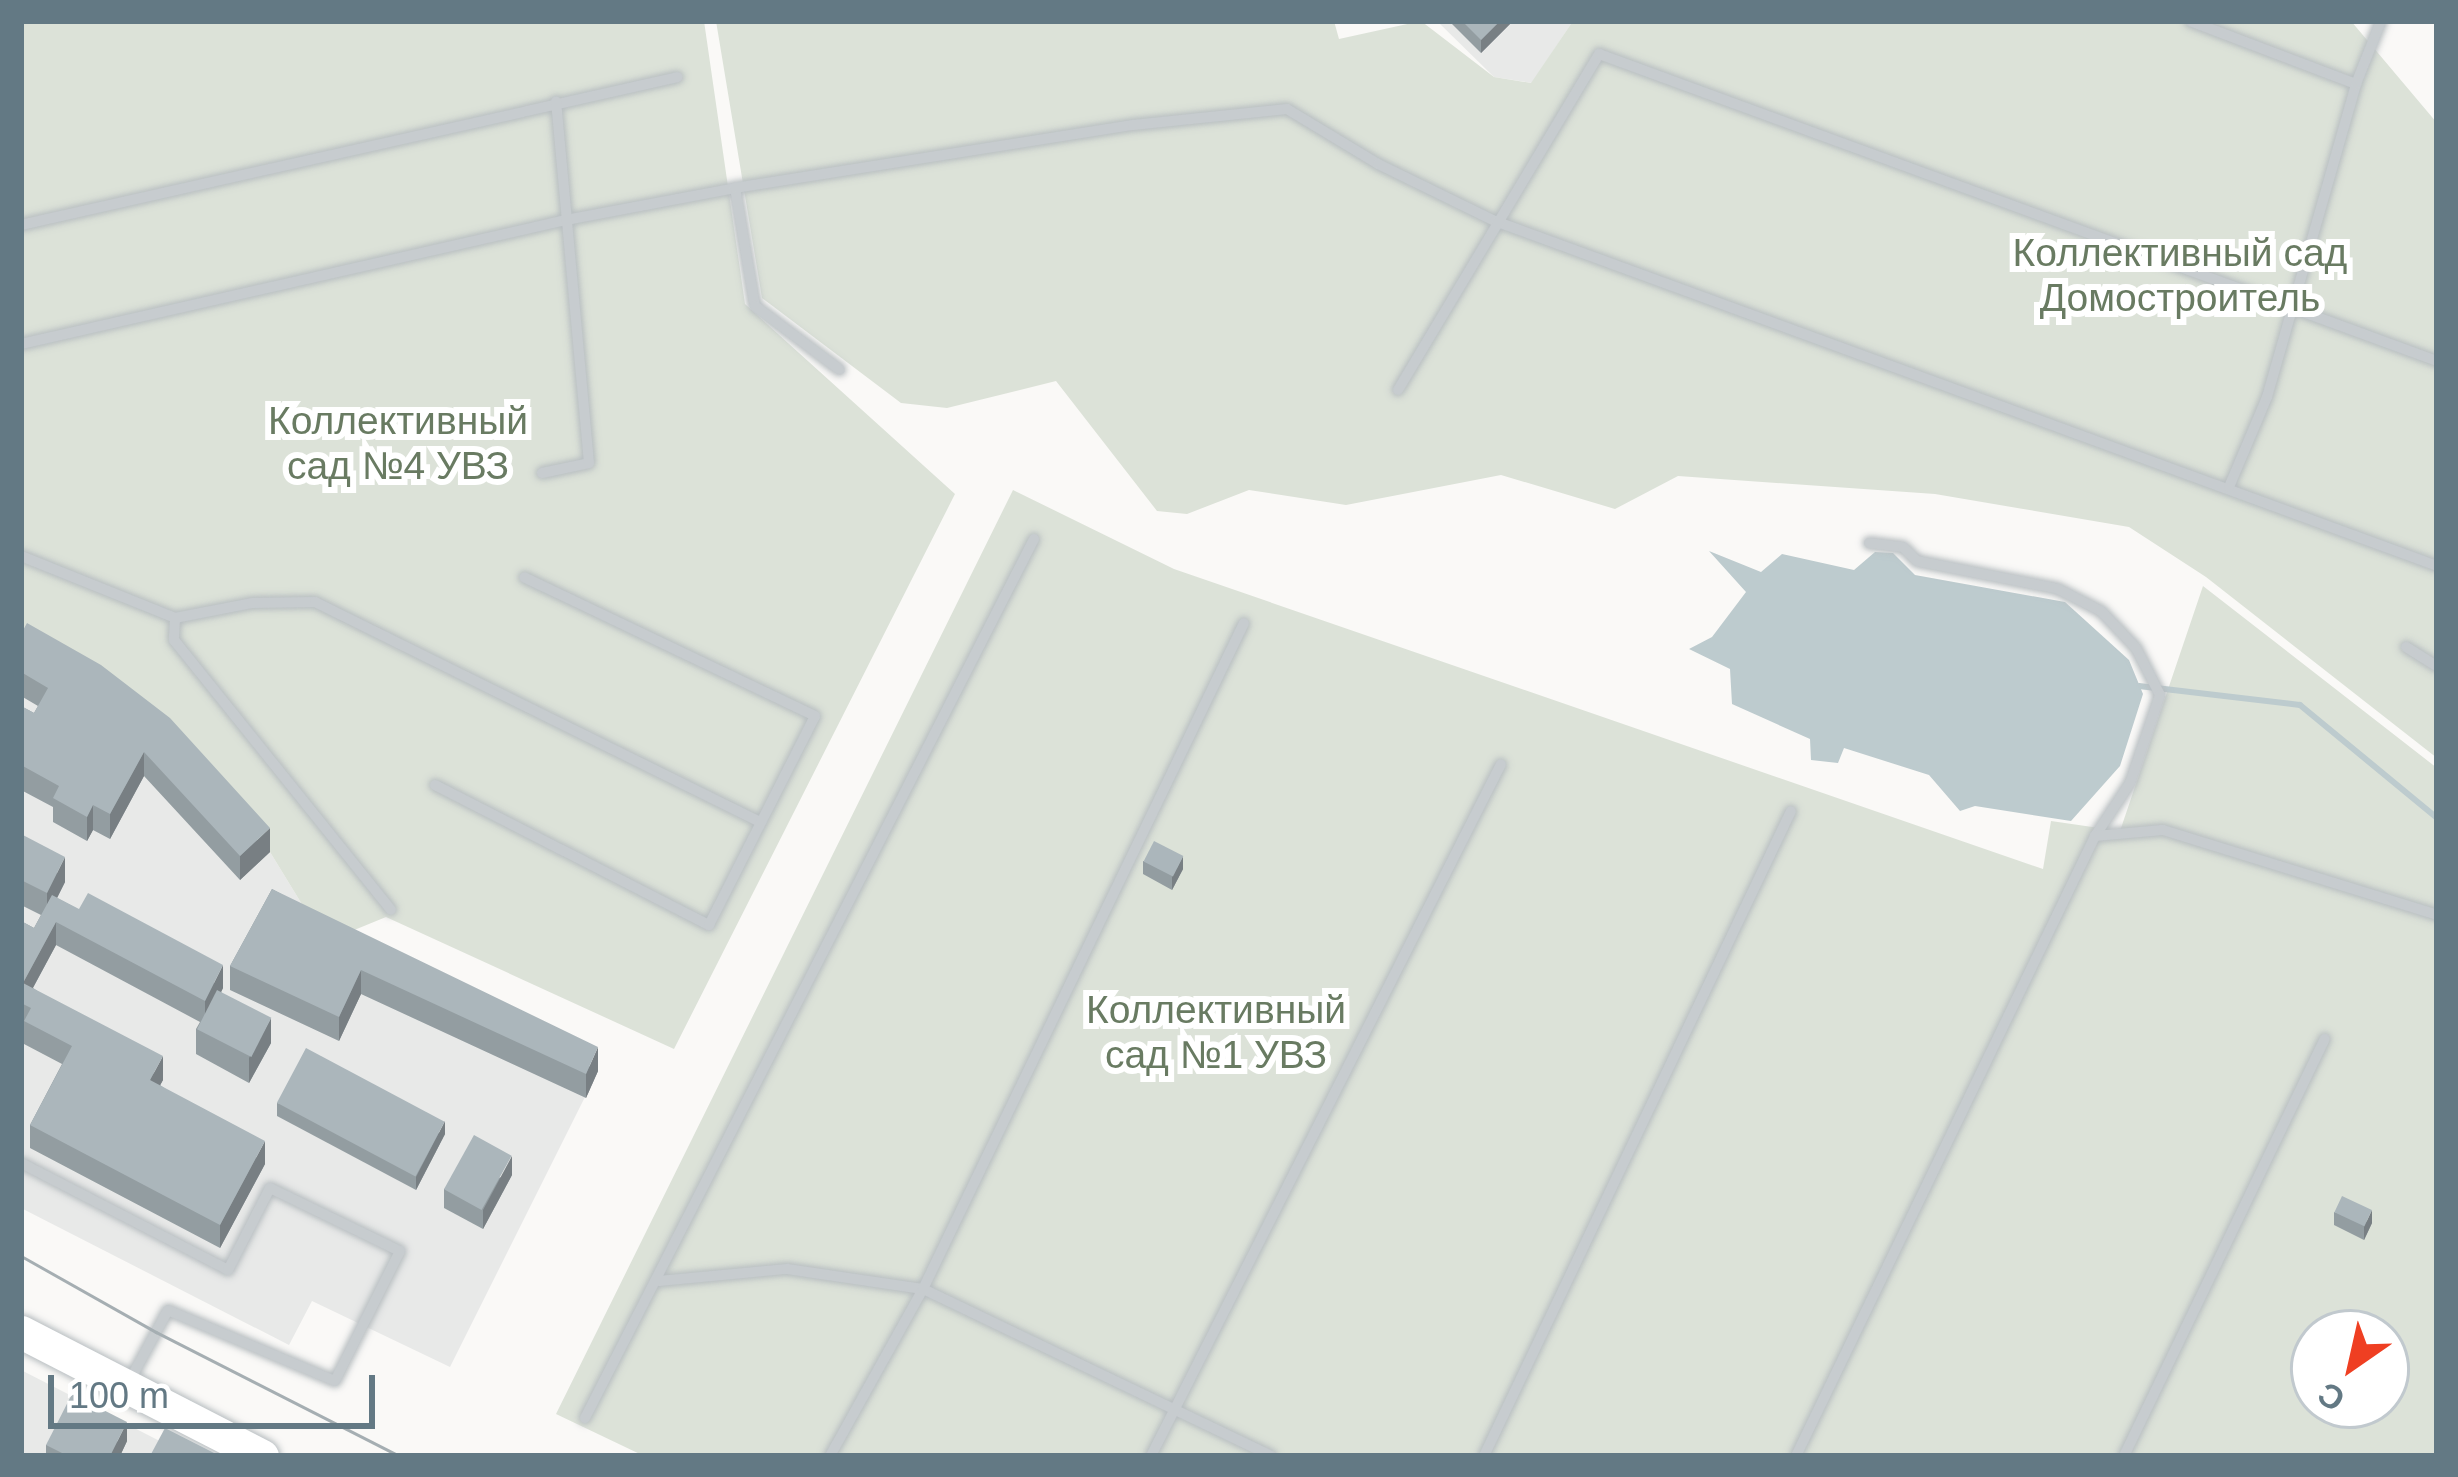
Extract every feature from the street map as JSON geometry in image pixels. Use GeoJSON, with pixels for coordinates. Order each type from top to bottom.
{"type":"FeatureCollection","features":[{"type":"Feature","properties":{"kind":"main road"},"geometry":{"type":"LineString","coordinates":[[21,1332],[262,1456]]}},
{"type":"Feature","properties":{"kind":"lane"},"geometry":{"type":"LineString","coordinates":[[2190,21],[2356,84]]}},
{"type":"Feature","properties":{"kind":"lane"},"geometry":{"type":"LineString","coordinates":[[2229,487],[2295,308],[2356,84],[2381,21]]}},
{"type":"Feature","properties":{"kind":"lane"},"geometry":{"type":"LineString","coordinates":[[1398,390],[1599,54],[2437,361]]}},
{"type":"Feature","properties":{"kind":"lane"},"geometry":{"type":"LineString","coordinates":[[21,225],[677,77]]}},
{"type":"Feature","properties":{"kind":"lane"},"geometry":{"type":"LineString","coordinates":[[542,473],[589,463],[556,102]]}},
{"type":"Feature","properties":{"kind":"lane"},"geometry":{"type":"LineString","coordinates":[[21,344],[566,220],[735,188],[1133,125],[1287,109],[1378,164],[1495,221],[2437,566]]}},
{"type":"Feature","properties":{"kind":"lane"},"geometry":{"type":"LineString","coordinates":[[735,188],[754,306],[840,370]]}},
{"type":"Feature","properties":{"kind":"lane"},"geometry":{"type":"LineString","coordinates":[[585,1418],[1034,539]]}},
{"type":"Feature","properties":{"kind":"lane"},"geometry":{"type":"LineString","coordinates":[[1796,1456],[2096,836],[2130,784],[2160,695],[2136,648],[2101,611],[2058,589],[1917,561],[1903,547],[1868,543]]}},
{"type":"Feature","properties":{"kind":"lane"},"geometry":{"type":"LineString","coordinates":[[21,556],[176,618],[252,603],[315,602],[761,822]]}},
{"type":"Feature","properties":{"kind":"lane"},"geometry":{"type":"LineString","coordinates":[[435,785],[710,925],[815,716],[524,577]]}},
{"type":"Feature","properties":{"kind":"lane"},"geometry":{"type":"LineString","coordinates":[[176,618],[173,640],[391,910]]}},
{"type":"Feature","properties":{"kind":"lane"},"geometry":{"type":"LineString","coordinates":[[830,1456],[923,1289],[1244,623]]}},
{"type":"Feature","properties":{"kind":"lane"},"geometry":{"type":"LineString","coordinates":[[2406,647],[2437,666]]}},
{"type":"Feature","properties":{"kind":"lane"},"geometry":{"type":"LineString","coordinates":[[1151,1456],[1501,764]]}},
{"type":"Feature","properties":{"kind":"lane"},"geometry":{"type":"LineString","coordinates":[[1484,1456],[1791,811]]}},
{"type":"Feature","properties":{"kind":"lane"},"geometry":{"type":"LineString","coordinates":[[2096,836],[2163,830],[2437,915]]}},
{"type":"Feature","properties":{"kind":"lane"},"geometry":{"type":"LineString","coordinates":[[2124,1456],[2325,1040]]}},
{"type":"Feature","properties":{"kind":"lane"},"geometry":{"type":"LineString","coordinates":[[21,1163],[228,1270],[270,1188],[400,1251],[335,1381],[168,1310],[126,1388]]}},
{"type":"Feature","properties":{"kind":"lane"},"geometry":{"type":"LineString","coordinates":[[659,1281],[788,1269],[923,1289],[1271,1456]]}},
{"type":"Feature","properties":{"kind":"shaded area"},"geometry":{"type":"Polygon","coordinates":[[[1437,21],[1573,21],[1532,83],[1494,77],[1437,21]]]}},
{"type":"Feature","properties":{"kind":"shaded area"},"geometry":{"type":"Polygon","coordinates":[[[1709,551],[1761,572],[1782,554],[1854,570],[1875,552],[1893,553],[1915,575],[2065,602],[2129,660],[2143,694],[2120,766],[2071,821],[1975,806],[1960,811],[1929,775],[1844,748],[1838,763],[1811,760],[1810,739],[1732,704],[1730,669],[1689,649],[1712,637],[1746,592],[1709,551]]]}},
{"type":"Feature","properties":{"kind":"shaded area"},"geometry":{"type":"Polygon","coordinates":[[[21,644],[270,852],[325,942],[598,1071],[450,1367],[312,1301],[289,1345],[21,1208],[21,644]]]}},
{"type":"Feature","properties":{"kind":"shaded area"},"geometry":{"type":"Polygon","coordinates":[[[21,1370],[189,1456],[21,1456],[21,1370]]]}},
{"type":"Feature","properties":{"kind":"green space","name":"Коллективный сад №4 УВЗ"},"geometry":{"type":"Polygon","coordinates":[[[24,21],[704,21],[745,304],[955,494],[674,1049],[386,917],[325,942],[270,852],[21,644],[24,21]]]}},
{"type":"Feature","properties":{"kind":"green space","name":"Коллективный сад Домостроитель"},"geometry":{"type":"Polygon","coordinates":[[[716,21],[1334,21],[1339,39],[1421,21],[1494,77],[1531,83],[1573,21],[2351,21],[2437,123],[2437,758],[2206,577],[2129,527],[1935,494],[1678,476],[1615,509],[1501,475],[1346,505],[1249,490],[1187,514],[1157,511],[1056,381],[947,408],[901,403],[762,298],[716,21]]]}},
{"type":"Feature","properties":{"kind":"green space","name":"Коллективный сад №1 УВЗ"},"geometry":{"type":"Polygon","coordinates":[[[1013,490],[1174,569],[2043,869],[2051,821],[2120,831],[2203,586],[2437,768],[2437,1456],[644,1456],[556,1414],[1013,490]]]}},
{"type":"Feature","properties":{"kind":"building"},"geometry":{"type":"Polygon","coordinates":[[[1462,21],[1500,21],[1481,40],[1462,21]]]}},
{"type":"Feature","properties":{"kind":"building"},"geometry":{"type":"Polygon","coordinates":[[[27,623],[101,665],[170,718],[270,828],[240,856],[144,752],[110,814],[93,805],[87,817],[53,798],[59,786],[21,765],[21,706],[34,713],[48,688],[21,672],[21,634],[27,623]]]}},
{"type":"Feature","properties":{"kind":"building"},"geometry":{"type":"Polygon","coordinates":[[[21,834],[65,857],[47,893],[21,880],[21,834]]]}},
{"type":"Feature","properties":{"kind":"building"},"geometry":{"type":"Polygon","coordinates":[[[1154,841],[1183,856],[1173,876],[1144,861],[1154,841]]]}},
{"type":"Feature","properties":{"kind":"building"},"geometry":{"type":"Polygon","coordinates":[[[272,889],[598,1047],[586,1074],[361,970],[339,1017],[230,966],[272,889]]]}},
{"type":"Feature","properties":{"kind":"building"},"geometry":{"type":"Polygon","coordinates":[[[88,893],[223,965],[205,1001],[56,922],[23,983],[163,1056],[150,1080],[265,1141],[220,1225],[30,1125],[72,1046],[24,1021],[31,1008],[21,1003],[21,921],[34,928],[52,895],[79,909],[88,893]]]}},
{"type":"Feature","properties":{"kind":"building"},"geometry":{"type":"Polygon","coordinates":[[[217,990],[271,1018],[251,1057],[197,1029],[217,990]]]}},
{"type":"Feature","properties":{"kind":"building"},"geometry":{"type":"Polygon","coordinates":[[[306,1048],[445,1122],[416,1176],[277,1103],[306,1048]]]}},
{"type":"Feature","properties":{"kind":"building"},"geometry":{"type":"Polygon","coordinates":[[[474,1135],[512,1156],[482,1210],[444,1189],[474,1135]]]}},
{"type":"Feature","properties":{"kind":"building"},"geometry":{"type":"Polygon","coordinates":[[[2342,1196],[2372,1210],[2364,1226],[2334,1212],[2342,1196]]]}},
{"type":"Feature","properties":{"kind":"building"},"geometry":{"type":"Polygon","coordinates":[[[72,1394],[127,1422],[110,1456],[68,1456],[46,1445],[72,1394]]]}},
{"type":"Feature","properties":{"kind":"building"},"geometry":{"type":"Polygon","coordinates":[[[165,1428],[220,1456],[150,1456],[165,1428]]]}},
{"type":"Feature","properties":{"kind":"waterway"},"geometry":{"type":"LineString","coordinates":[[2139,686],[2300,705],[2437,818]]}},
{"type":"Feature","properties":{"kind":"tram line"},"geometry":{"type":"LineString","coordinates":[[21,1256],[156,1332],[399,1456]]}}]}
